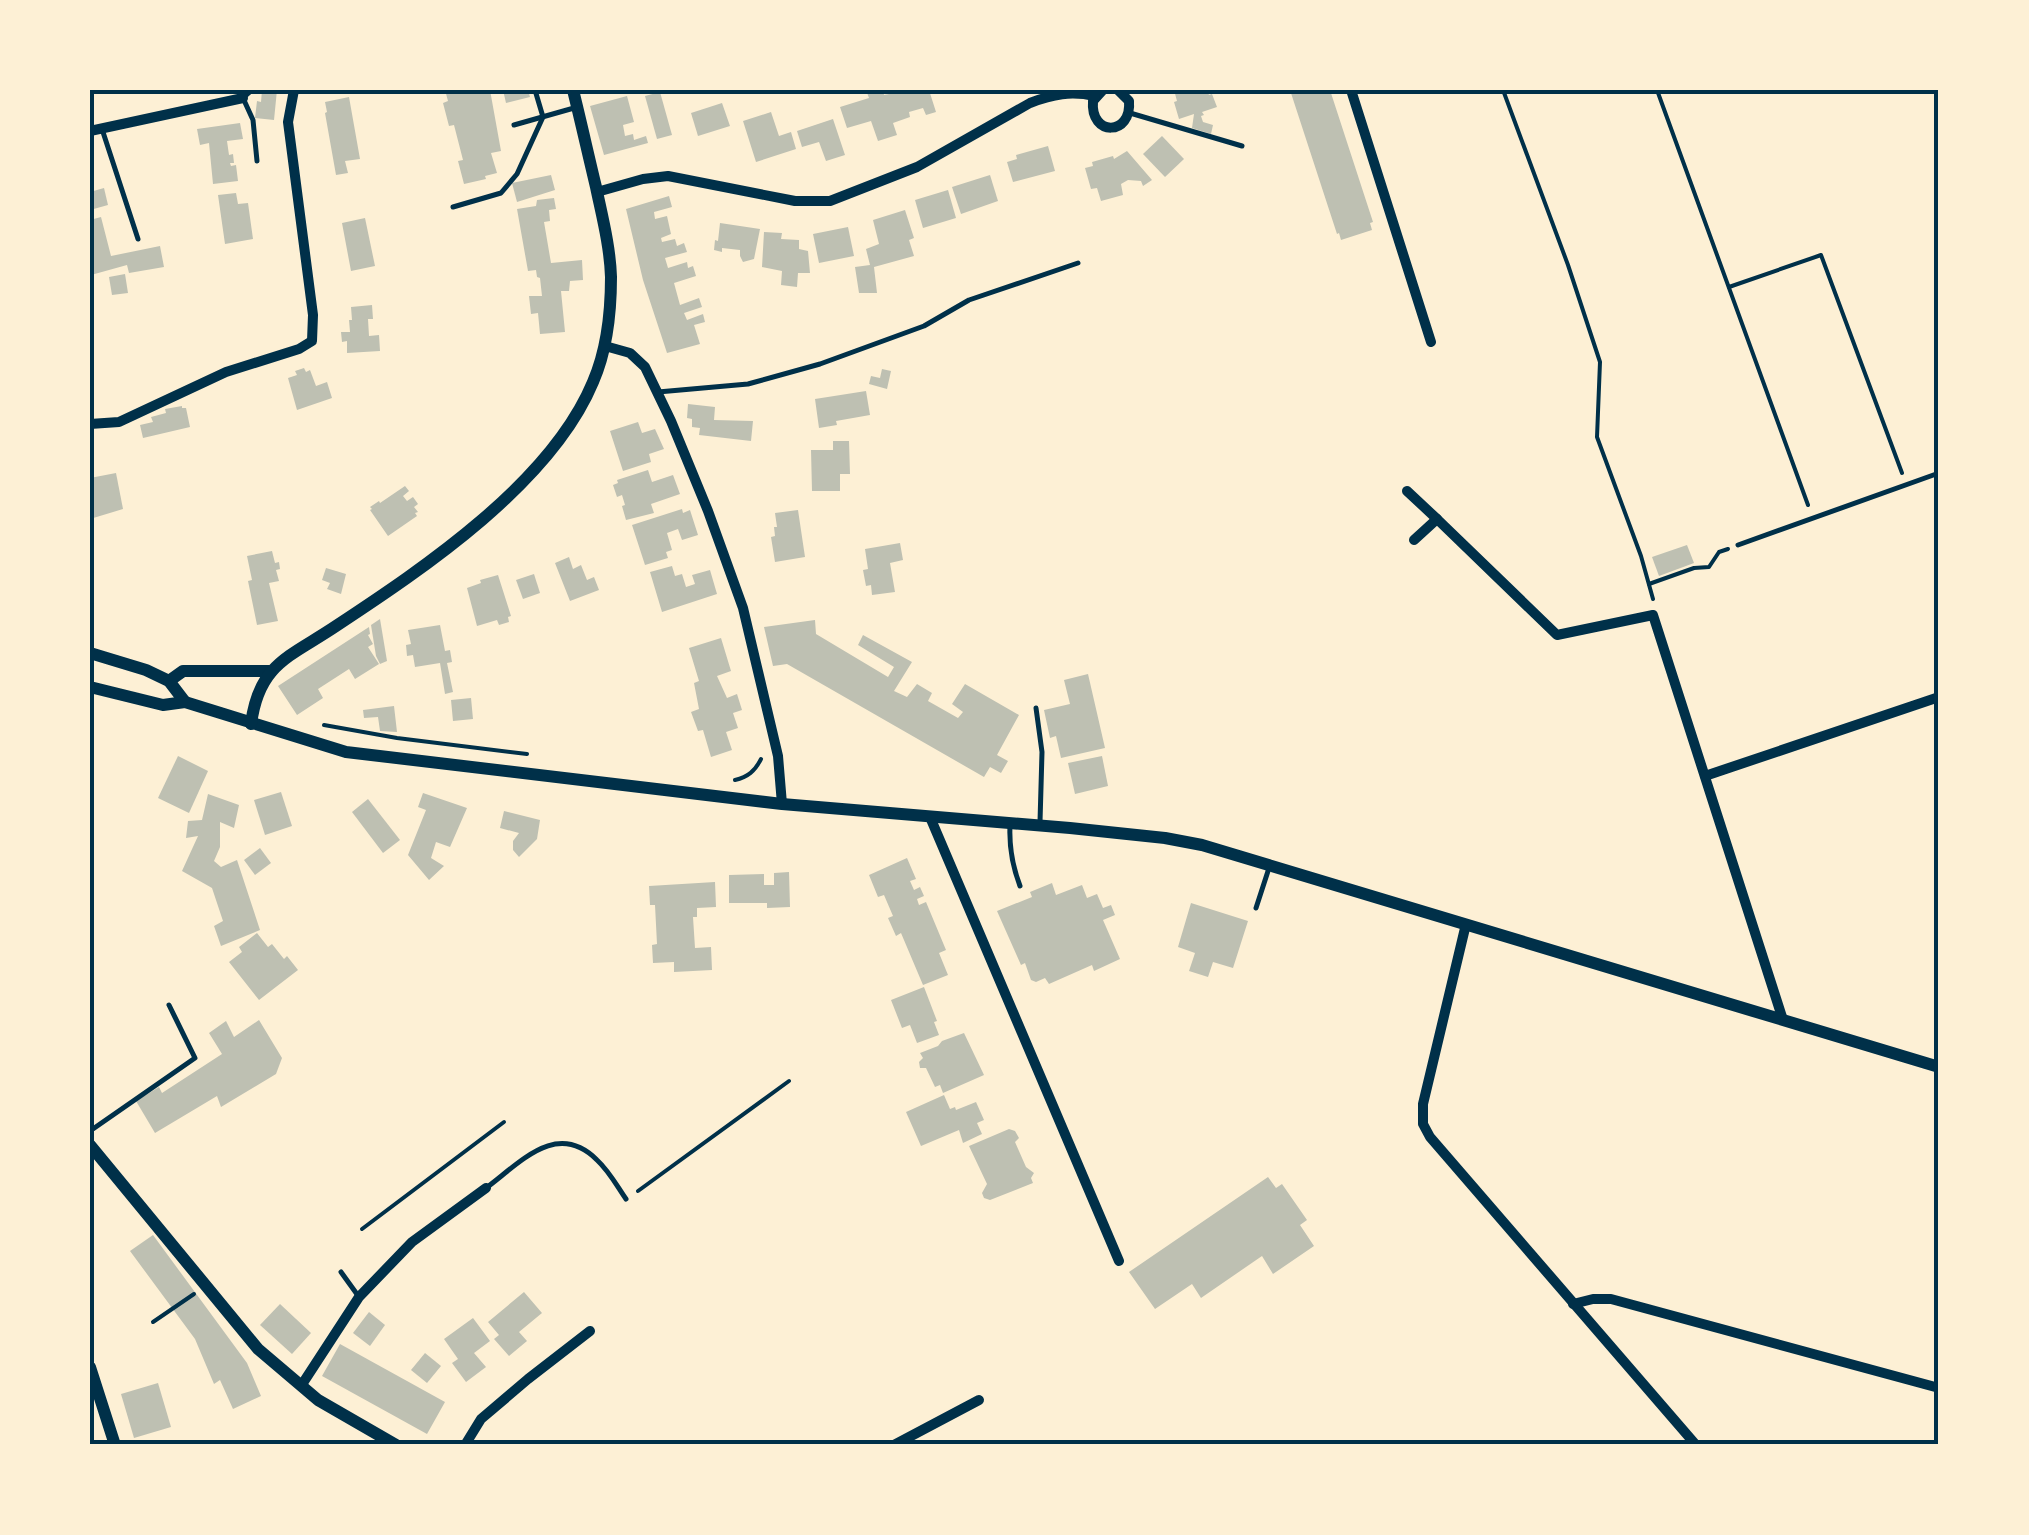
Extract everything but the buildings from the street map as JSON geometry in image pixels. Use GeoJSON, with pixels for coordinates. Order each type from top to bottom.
{"type":"FeatureCollection","features":[{"type":"Feature","properties":{"kind":"street"},"geometry":{"type":"LineString","coordinates":[[90,424],[119,422],[226,372],[300,349],[312,341],[313,315],[288,122],[294,90]]}},
{"type":"Feature","properties":{"kind":"street"},"geometry":{"type":"LineString","coordinates":[[251,724],[254,700],[269,671],[416,574],[497,506],[554,445],[592,385],[604,346],[611,278],[607,240],[573,90]]}},
{"type":"Feature","properties":{"kind":"street"},"geometry":{"type":"LineString","coordinates":[[597,192],[668,176],[795,201],[830,201],[917,167],[1050,95],[1099,93],[1092,108],[1095,119],[1111,128],[1123,124],[1130,114],[1129,101],[1118,90]]}},
{"type":"Feature","properties":{"kind":"street"},"geometry":{"type":"LineString","coordinates":[[1351,90],[1431,342]]}},
{"type":"Feature","properties":{"kind":"street"},"geometry":{"type":"LineString","coordinates":[[96,130],[214,96],[248,94]]}},
{"type":"Feature","properties":{"kind":"street"},"geometry":{"type":"LineString","coordinates":[[604,346],[639,359],[658,392],[708,511],[742,608],[778,756],[782,804]]}},
{"type":"Feature","properties":{"kind":"street"},"geometry":{"type":"LineString","coordinates":[[1407,492],[1558,634],[1654,615],[1783,1020]]}},
{"type":"Feature","properties":{"kind":"street"},"geometry":{"type":"LineString","coordinates":[[1414,540],[1436,520]]}},
{"type":"Feature","properties":{"kind":"street"},"geometry":{"type":"LineString","coordinates":[[90,652],[169,681],[185,702]]}},
{"type":"Feature","properties":{"kind":"street"},"geometry":{"type":"LineString","coordinates":[[169,681],[183,671],[269,671]]}},
{"type":"Feature","properties":{"kind":"street"},"geometry":{"type":"LineString","coordinates":[[90,687],[162,705],[185,702],[346,752],[782,804],[1165,838],[1270,865],[1939,1067]]}},
{"type":"Feature","properties":{"kind":"street"},"geometry":{"type":"LineString","coordinates":[[1705,776],[1939,698]]}},
{"type":"Feature","properties":{"kind":"street"},"geometry":{"type":"LineString","coordinates":[[930,816],[1119,1261]]}},
{"type":"Feature","properties":{"kind":"street"},"geometry":{"type":"LineString","coordinates":[[1466,924],[1423,1104],[1422,1124],[1696,1445]]}},
{"type":"Feature","properties":{"kind":"street"},"geometry":{"type":"LineString","coordinates":[[90,1145],[258,1349],[318,1400],[376,1440],[396,1445]]}},
{"type":"Feature","properties":{"kind":"street"},"geometry":{"type":"LineString","coordinates":[[301,1386],[359,1297],[412,1242],[486,1188]]}},
{"type":"Feature","properties":{"kind":"street"},"geometry":{"type":"LineString","coordinates":[[1573,1304],[1611,1300],[1939,1388]]}},
{"type":"Feature","properties":{"kind":"street"},"geometry":{"type":"LineString","coordinates":[[466,1445],[481,1419],[590,1331]]}},
{"type":"Feature","properties":{"kind":"street"},"geometry":{"type":"LineString","coordinates":[[90,1367],[115,1445]]}},
{"type":"Feature","properties":{"kind":"street"},"geometry":{"type":"LineString","coordinates":[[894,1445],[979,1400]]}},
{"type":"Feature","properties":{"kind":"lane"},"geometry":{"type":"LineString","coordinates":[[452,207],[501,193],[517,174],[542,117],[535,90]]}},
{"type":"Feature","properties":{"kind":"lane"},"geometry":{"type":"LineString","coordinates":[[248,94],[257,161]]}},
{"type":"Feature","properties":{"kind":"lane"},"geometry":{"type":"LineString","coordinates":[[514,125],[577,107]]}},
{"type":"Feature","properties":{"kind":"lane"},"geometry":{"type":"LineString","coordinates":[[1130,114],[1242,146]]}},
{"type":"Feature","properties":{"kind":"lane"},"geometry":{"type":"LineString","coordinates":[[96,130],[138,239]]}},
{"type":"Feature","properties":{"kind":"lane"},"geometry":{"type":"LineString","coordinates":[[658,392],[748,384],[820,364],[924,326],[969,300],[1078,263]]}},
{"type":"Feature","properties":{"kind":"lane"},"geometry":{"type":"LineString","coordinates":[[1738,545],[1939,473]]}},
{"type":"Feature","properties":{"kind":"lane"},"geometry":{"type":"LineString","coordinates":[[1036,708],[1042,752],[1040,825]]}},
{"type":"Feature","properties":{"kind":"lane"},"geometry":{"type":"LineString","coordinates":[[1010,823],[1008,847],[1020,886]]}},
{"type":"Feature","properties":{"kind":"lane"},"geometry":{"type":"LineString","coordinates":[[1256,908],[1270,865]]}},
{"type":"Feature","properties":{"kind":"lane"},"geometry":{"type":"LineString","coordinates":[[90,1131],[195,1058],[169,1006]]}},
{"type":"Feature","properties":{"kind":"lane"},"geometry":{"type":"LineString","coordinates":[[486,1188],[544,1147],[556,1142],[573,1143],[600,1162],[626,1199]]}},
{"type":"Feature","properties":{"kind":"lane"},"geometry":{"type":"LineString","coordinates":[[341,1272],[359,1297]]}},
{"type":"Feature","properties":{"kind":"path"},"geometry":{"type":"LineString","coordinates":[[1504,90],[1600,362],[1597,437],[1641,556],[1654,600],[1654,615]]}},
{"type":"Feature","properties":{"kind":"path"},"geometry":{"type":"LineString","coordinates":[[1657,90],[1813,519]]}},
{"type":"Feature","properties":{"kind":"path"},"geometry":{"type":"LineString","coordinates":[[1729,286],[1821,255],[1906,484]]}},
{"type":"Feature","properties":{"kind":"path"},"geometry":{"type":"LineString","coordinates":[[1649,584],[1694,568],[1709,567],[1719,552],[1738,545]]}},
{"type":"Feature","properties":{"kind":"path"},"geometry":{"type":"LineString","coordinates":[[323,725],[542,756]]}},
{"type":"Feature","properties":{"kind":"path"},"geometry":{"type":"LineString","coordinates":[[728,780],[748,776],[762,757]]}},
{"type":"Feature","properties":{"kind":"path"},"geometry":{"type":"LineString","coordinates":[[626,1199],[789,1081]]}},
{"type":"Feature","properties":{"kind":"path"},"geometry":{"type":"LineString","coordinates":[[362,1229],[504,1122]]}},
{"type":"Feature","properties":{"kind":"path"},"geometry":{"type":"LineString","coordinates":[[154,1322],[206,1285]]}}]}
